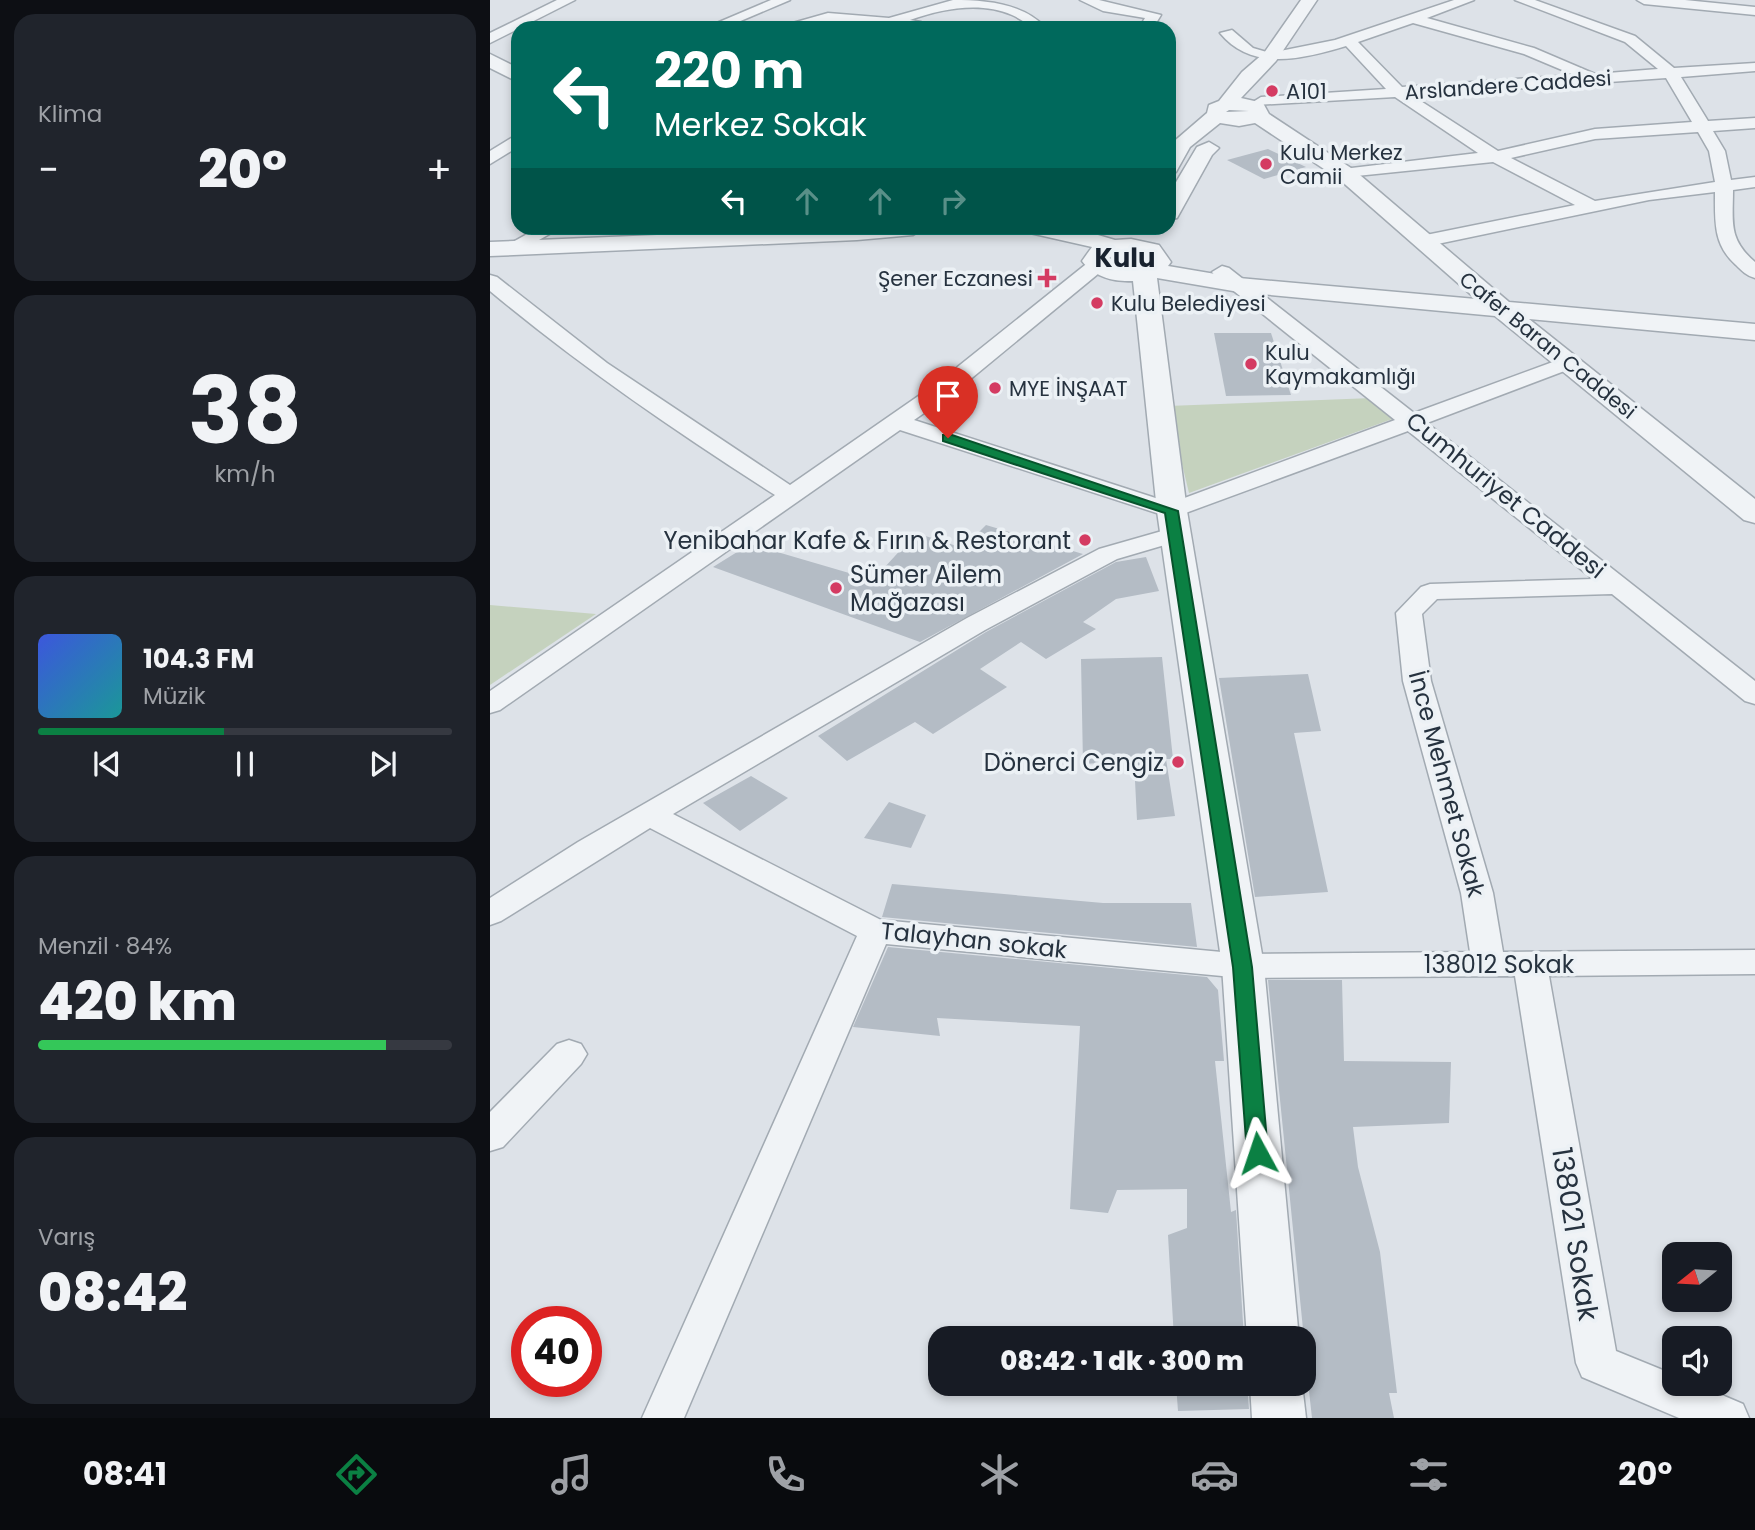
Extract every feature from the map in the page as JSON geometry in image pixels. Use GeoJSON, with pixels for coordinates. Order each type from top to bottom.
{"type":"FeatureCollection","features":[{"type":"Feature","properties":{"kind":"street"},"geometry":{"type":"LineString","coordinates":[[526,21],[568,0]]}},
{"type":"Feature","properties":{"kind":"street"},"geometry":{"type":"LineString","coordinates":[[730,21],[783,0]]}},
{"type":"Feature","properties":{"kind":"street"},"geometry":{"type":"LineString","coordinates":[[1087,0],[1108,8],[1154,15],[1150,21]]}},
{"type":"Feature","properties":{"kind":"street"},"geometry":{"type":"LineString","coordinates":[[1176,154],[1181,144],[1221,110],[1249,76],[1270,57],[1309,0]]}},
{"type":"Feature","properties":{"kind":"street"},"geometry":{"type":"LineString","coordinates":[[1227,33],[1248,51],[1270,57],[1349,41],[1467,0]]}},
{"type":"Feature","properties":{"kind":"street"},"geometry":{"type":"LineString","coordinates":[[1522,0],[1630,39],[1671,73],[1717,151],[1724,186],[1724,233],[1732,252],[1755,272]]}},
{"type":"Feature","properties":{"kind":"street"},"geometry":{"type":"LineString","coordinates":[[1644,0],[1755,11]]}},
{"type":"Feature","properties":{"kind":"street"},"geometry":{"type":"LineString","coordinates":[[1717,7],[1731,0]]}},
{"type":"Feature","properties":{"kind":"street"},"geometry":{"type":"LineString","coordinates":[[897,21],[917,13],[965,2],[1021,8],[1033,21]]}},
{"type":"Feature","properties":{"kind":"street"},"geometry":{"type":"LineString","coordinates":[[811,21],[828,17],[881,21]]}},
{"type":"Feature","properties":{"kind":"street"},"geometry":{"type":"LineString","coordinates":[[1414,19],[1529,51],[1594,78]]}},
{"type":"Feature","properties":{"kind":"street"},"geometry":{"type":"LineString","coordinates":[[490,39],[511,28]]}},
{"type":"Feature","properties":{"kind":"street"},"geometry":{"type":"LineString","coordinates":[[1349,41],[1400,93],[1436,120],[1542,183],[1592,206]]}},
{"type":"Feature","properties":{"kind":"street"},"geometry":{"type":"LineString","coordinates":[[1176,201],[1204,152],[1258,111],[1270,57]]}},
{"type":"Feature","properties":{"kind":"street"},"geometry":{"type":"LineString","coordinates":[[490,60],[511,72]]}},
{"type":"Feature","properties":{"kind":"street","name":"Arslandere Caddesi"},"geometry":{"type":"LineString","coordinates":[[1258,111],[1400,93],[1755,67]]}},
{"type":"Feature","properties":{"kind":"street","name":"Cafer Baran Caddesi"},"geometry":{"type":"LineString","coordinates":[[1221,110],[1242,104],[1258,111],[1291,133],[1504,312],[1755,514]]}},
{"type":"Feature","properties":{"kind":"street"},"geometry":{"type":"LineString","coordinates":[[1343,174],[1499,156],[1595,134],[1755,123]]}},
{"type":"Feature","properties":{"kind":"street"},"geometry":{"type":"LineString","coordinates":[[490,159],[511,143]]}},
{"type":"Feature","properties":{"kind":"street"},"geometry":{"type":"LineString","coordinates":[[1423,242],[1649,195],[1755,182]]}},
{"type":"Feature","properties":{"kind":"street"},"geometry":{"type":"LineString","coordinates":[[500,248],[533,235]]}},
{"type":"Feature","properties":{"kind":"street"},"geometry":{"type":"LineString","coordinates":[[500,248],[810,235]]}},
{"type":"Feature","properties":{"kind":"street"},"geometry":{"type":"LineString","coordinates":[[1077,235],[1125,240],[1151,262],[1230,279],[1504,312],[1755,332]]}},
{"type":"Feature","properties":{"kind":"street"},"geometry":{"type":"LineString","coordinates":[[1158,235],[1151,262],[1174,522],[1243,967],[1272,1326]]}},
{"type":"Feature","properties":{"kind":"street"},"geometry":{"type":"LineString","coordinates":[[1125,240],[1098,253],[1094,261],[1097,265],[1121,273],[1151,262]]}},
{"type":"Feature","properties":{"kind":"street"},"geometry":{"type":"LineString","coordinates":[[490,704],[948,386],[1097,265]]}},
{"type":"Feature","properties":{"kind":"street","name":"Cumhuriyet Caddesi"},"geometry":{"type":"LineString","coordinates":[[1230,279],[1413,421],[1755,695]]}},
{"type":"Feature","properties":{"kind":"street"},"geometry":{"type":"LineString","coordinates":[[490,281],[538,322],[692,433],[792,496]]}},
{"type":"Feature","properties":{"kind":"street"},"geometry":{"type":"LineString","coordinates":[[490,913],[649,815],[1024,599],[1108,554],[1174,522],[1413,421],[1568,363]]}},
{"type":"Feature","properties":{"kind":"street"},"geometry":{"type":"LineString","coordinates":[[898,422],[1174,522]]}},
{"type":"Feature","properties":{"kind":"street","name":"İnce Mehmet Sokak"},"geometry":{"type":"LineString","coordinates":[[1489,964],[1477,892],[1417,681],[1409,613],[1430,592],[1620,586]]}},
{"type":"Feature","properties":{"kind":"street","name":"Talayhan sokak"},"geometry":{"type":"LineString","coordinates":[[649,815],[875,931],[1243,967]]}},
{"type":"Feature","properties":{"kind":"street"},"geometry":{"type":"LineString","coordinates":[[663,1418],[875,931]]}},
{"type":"Feature","properties":{"kind":"street","name":"138012 Sokak"},"geometry":{"type":"LineString","coordinates":[[1243,967],[1755,962]]}},
{"type":"Feature","properties":{"kind":"street","name":"138021 Sokak"},"geometry":{"type":"LineString","coordinates":[[1530,964],[1597,1363],[1728,1418]]}},
{"type":"Feature","properties":{"kind":"street"},"geometry":{"type":"LineString","coordinates":[[490,1136],[569,1054]]}},
{"type":"Feature","properties":{"kind":"street"},"geometry":{"type":"LineString","coordinates":[[1277,1396],[1279,1418]]}},
{"type":"Feature","properties":{"kind":"green space"},"geometry":{"type":"Polygon","coordinates":[[[1372,398],[1395,418],[1189,493],[1168,406],[1372,398]]]}},
{"type":"Feature","properties":{"kind":"green space"},"geometry":{"type":"Polygon","coordinates":[[[490,605],[596,614],[490,685],[490,605]]]}},
{"type":"Feature","properties":{"kind":"building","name":"Kulu Merkez Camii"},"geometry":{"type":"Polygon","coordinates":[[[1268,149],[1306,167],[1264,179],[1227,160],[1268,149]]]}},
{"type":"Feature","properties":{"kind":"building","name":"Kulu Kaymakamlığı"},"geometry":{"type":"Polygon","coordinates":[[[1214,333],[1271,333],[1291,395],[1226,396],[1214,333]]]}},
{"type":"Feature","properties":{"kind":"building"},"geometry":{"type":"Polygon","coordinates":[[[986,525],[1083,554],[920,642],[713,567],[750,544],[873,580],[916,533],[963,548],[986,525]]]}},
{"type":"Feature","properties":{"kind":"building"},"geometry":{"type":"Polygon","coordinates":[[[1146,557],[1159,591],[1116,599],[1083,622],[1096,629],[1046,659],[1021,642],[980,669],[1007,687],[933,734],[915,722],[847,761],[818,736],[986,632],[1116,562],[1146,557]]]}},
{"type":"Feature","properties":{"kind":"building"},"geometry":{"type":"Polygon","coordinates":[[[1162,657],[1173,759],[1166,759],[1175,816],[1137,820],[1134,761],[1083,764],[1081,659],[1162,657]]]}},
{"type":"Feature","properties":{"kind":"building"},"geometry":{"type":"Polygon","coordinates":[[[1308,674],[1321,731],[1294,733],[1328,892],[1255,897],[1219,678],[1308,674]]]}},
{"type":"Feature","properties":{"kind":"building"},"geometry":{"type":"Polygon","coordinates":[[[751,776],[788,798],[740,831],[703,803],[751,776]]]}},
{"type":"Feature","properties":{"kind":"building"},"geometry":{"type":"Polygon","coordinates":[[[889,802],[926,815],[911,848],[864,838],[889,802]]]}},
{"type":"Feature","properties":{"kind":"building"},"geometry":{"type":"Polygon","coordinates":[[[892,884],[1103,903],[1191,903],[1197,947],[882,917],[892,884]]]}},
{"type":"Feature","properties":{"kind":"building"},"geometry":{"type":"Polygon","coordinates":[[[888,947],[1207,977],[1218,990],[1224,1061],[1215,1061],[1231,1212],[1236,1210],[1243,1326],[1173,1326],[1168,1235],[1187,1228],[1187,1189],[1117,1190],[1108,1213],[1070,1209],[1080,1026],[937,1018],[940,1036],[853,1027],[888,947]]]}},
{"type":"Feature","properties":{"kind":"building"},"geometry":{"type":"Polygon","coordinates":[[[1268,980],[1342,980],[1344,1061],[1451,1062],[1449,1123],[1353,1127],[1358,1167],[1380,1252],[1397,1393],[1389,1393],[1394,1418],[1312,1418],[1310,1396],[1316,1396],[1316,1326],[1303,1326],[1268,980]]]}},
{"type":"Feature","properties":{"kind":"building"},"geometry":{"type":"Polygon","coordinates":[[[1177,1396],[1248,1396],[1249,1409],[1178,1411],[1177,1396]]]}},
{"type":"Feature","properties":{"kind":"place","name":"A101"},"geometry":{"type":"Point","coordinates":[1272,91]}},
{"type":"Feature","properties":{"kind":"place","name":"Kulu Merkez Camii"},"geometry":{"type":"Point","coordinates":[1266,164]}},
{"type":"Feature","properties":{"kind":"place","name":"Şener Eczanesi"},"geometry":{"type":"Point","coordinates":[1047,278]}},
{"type":"Feature","properties":{"kind":"place","name":"Kulu Belediyesi"},"geometry":{"type":"Point","coordinates":[1097,303]}},
{"type":"Feature","properties":{"kind":"place","name":"Kulu Kaymakamlığı"},"geometry":{"type":"Point","coordinates":[1251,364]}},
{"type":"Feature","properties":{"kind":"place","name":"MYE İNŞAAT"},"geometry":{"type":"Point","coordinates":[995,388]}},
{"type":"Feature","properties":{"kind":"place","name":"Yenibahar Kafe & Fırın & Restorant"},"geometry":{"type":"Point","coordinates":[1085,540]}},
{"type":"Feature","properties":{"kind":"place","name":"Sümer Ailem Mağazası"},"geometry":{"type":"Point","coordinates":[836,588]}},
{"type":"Feature","properties":{"kind":"place","name":"Dönerci Cengiz"},"geometry":{"type":"Point","coordinates":[1178,762]}},
{"type":"Feature","properties":{"kind":"district","name":"Kulu"},"geometry":{"type":"Point","coordinates":[1125,258]}},
{"type":"Feature","properties":{"kind":"route"},"geometry":{"type":"LineString","coordinates":[[948,438],[1172,511],[1243,967],[1258,1153]]}}]}
